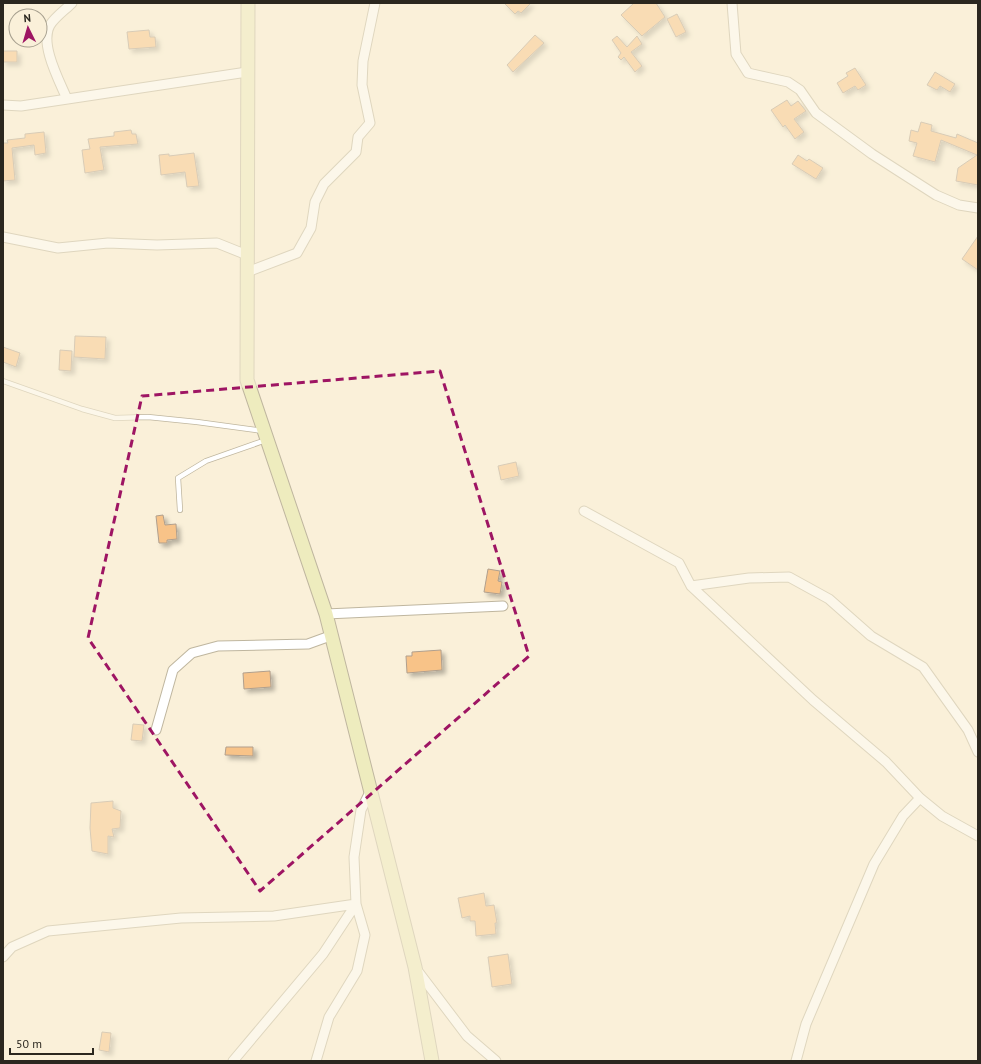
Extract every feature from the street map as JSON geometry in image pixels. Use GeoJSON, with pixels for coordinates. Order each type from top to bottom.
{"type":"FeatureCollection","features":[{"type":"Feature","properties":{"kind":"street"},"geometry":{"type":"LineString","coordinates":[[67,99],[53,65],[47,42],[50,26],[72,3]]}},
{"type":"Feature","properties":{"kind":"street"},"geometry":{"type":"LineString","coordinates":[[248,3],[247,380],[326,614],[330,636],[371,790],[415,967],[432,1061]]}},
{"type":"Feature","properties":{"kind":"street"},"geometry":{"type":"LineString","coordinates":[[247,272],[297,253],[311,228],[315,202],[324,184],[356,152],[358,137],[370,123],[362,85],[363,61],[375,3]]}},
{"type":"Feature","properties":{"kind":"street"},"geometry":{"type":"LineString","coordinates":[[732,3],[736,54],[748,73],[788,82],[800,90],[816,113],[872,154],[936,195],[958,205],[978,208]]}},
{"type":"Feature","properties":{"kind":"street"},"geometry":{"type":"LineString","coordinates":[[3,105],[21,106],[247,72]]}},
{"type":"Feature","properties":{"kind":"street"},"geometry":{"type":"LineString","coordinates":[[3,237],[58,248],[108,243],[157,245],[216,243],[247,255]]}},
{"type":"Feature","properties":{"kind":"street"},"geometry":{"type":"LineString","coordinates":[[584,511],[679,562],[691,586],[808,695],[886,762],[920,798],[942,816],[978,836]]}},
{"type":"Feature","properties":{"kind":"street"},"geometry":{"type":"LineString","coordinates":[[691,586],[749,578],[789,577],[829,599],[871,636],[923,668],[968,730],[978,752]]}},
{"type":"Feature","properties":{"kind":"street"},"geometry":{"type":"LineString","coordinates":[[326,614],[503,606]]}},
{"type":"Feature","properties":{"kind":"street"},"geometry":{"type":"LineString","coordinates":[[156,730],[173,670],[192,653],[218,646],[308,644],[330,636]]}},
{"type":"Feature","properties":{"kind":"street"},"geometry":{"type":"LineString","coordinates":[[316,1061],[329,1017],[356,971],[365,935],[356,904],[356,849],[361,810],[371,790]]}},
{"type":"Feature","properties":{"kind":"street"},"geometry":{"type":"LineString","coordinates":[[796,1061],[806,1024],[874,864],[903,816],[920,798]]}},
{"type":"Feature","properties":{"kind":"street"},"geometry":{"type":"LineString","coordinates":[[3,956],[12,947],[48,931],[181,918],[274,916],[356,904]]}},
{"type":"Feature","properties":{"kind":"street"},"geometry":{"type":"LineString","coordinates":[[233,1061],[323,954],[356,904]]}},
{"type":"Feature","properties":{"kind":"street"},"geometry":{"type":"LineString","coordinates":[[415,967],[467,1036],[496,1061]]}},
{"type":"Feature","properties":{"kind":"lane"},"geometry":{"type":"LineString","coordinates":[[3,381],[82,409],[115,418],[148,417],[183,420],[266,435]]}},
{"type":"Feature","properties":{"kind":"lane"},"geometry":{"type":"LineString","coordinates":[[180,510],[178,478],[206,460],[266,435]]}},
{"type":"Feature","properties":{"kind":"highlighted area"},"geometry":{"type":"Polygon","coordinates":[[[440,371],[529,656],[260,891],[88,638],[142,396],[440,371]]]}},
{"type":"Feature","properties":{"kind":"building"},"geometry":{"type":"Polygon","coordinates":[[[504,3],[531,3],[521,13],[518,11],[515,14],[504,3]]]}},
{"type":"Feature","properties":{"kind":"building"},"geometry":{"type":"Polygon","coordinates":[[[634,3],[656,3],[665,17],[642,36],[621,15],[634,3]]]}},
{"type":"Feature","properties":{"kind":"building"},"geometry":{"type":"Polygon","coordinates":[[[677,14],[686,32],[676,37],[667,19],[677,14]]]}},
{"type":"Feature","properties":{"kind":"building"},"geometry":{"type":"Polygon","coordinates":[[[149,30],[150,37],[155,37],[156,47],[129,49],[127,32],[149,30]]]}},
{"type":"Feature","properties":{"kind":"building"},"geometry":{"type":"Polygon","coordinates":[[[535,35],[544,43],[513,72],[507,65],[535,35]]]}},
{"type":"Feature","properties":{"kind":"building"},"geometry":{"type":"Polygon","coordinates":[[[617,36],[627,47],[637,36],[642,44],[631,52],[642,66],[635,72],[624,57],[621,60],[618,57],[621,53],[612,40],[617,36]]]}},
{"type":"Feature","properties":{"kind":"building"},"geometry":{"type":"Polygon","coordinates":[[[3,51],[17,51],[17,62],[3,62],[3,51]]]}},
{"type":"Feature","properties":{"kind":"building"},"geometry":{"type":"Polygon","coordinates":[[[855,68],[866,85],[858,90],[855,86],[843,93],[837,83],[848,76],[846,73],[855,68]]]}},
{"type":"Feature","properties":{"kind":"building"},"geometry":{"type":"Polygon","coordinates":[[[935,72],[955,84],[950,92],[940,86],[937,90],[927,85],[935,72]]]}},
{"type":"Feature","properties":{"kind":"building"},"geometry":{"type":"Polygon","coordinates":[[[787,100],[791,106],[798,101],[806,111],[794,119],[804,132],[795,139],[785,125],[783,127],[771,110],[787,100]]]}},
{"type":"Feature","properties":{"kind":"building"},"geometry":{"type":"Polygon","coordinates":[[[921,122],[932,125],[931,131],[956,138],[957,134],[978,143],[978,185],[956,181],[958,168],[977,155],[941,140],[935,162],[913,156],[917,143],[909,141],[911,130],[918,132],[921,122]]]}},
{"type":"Feature","properties":{"kind":"building"},"geometry":{"type":"Polygon","coordinates":[[[131,130],[132,134],[136,134],[138,144],[100,147],[104,170],[85,173],[82,150],[90,149],[88,139],[114,136],[114,132],[131,130]]]}},
{"type":"Feature","properties":{"kind":"building"},"geometry":{"type":"Polygon","coordinates":[[[44,132],[46,153],[35,155],[34,145],[12,148],[15,180],[3,181],[3,143],[8,143],[7,140],[25,138],[25,134],[44,132]]]}},
{"type":"Feature","properties":{"kind":"building"},"geometry":{"type":"Polygon","coordinates":[[[194,153],[199,186],[187,187],[185,172],[161,175],[159,155],[169,154],[169,156],[194,153]]]}},
{"type":"Feature","properties":{"kind":"building"},"geometry":{"type":"Polygon","coordinates":[[[798,155],[807,161],[809,159],[823,168],[816,179],[792,164],[798,155]]]}},
{"type":"Feature","properties":{"kind":"building"},"geometry":{"type":"Polygon","coordinates":[[[978,236],[978,270],[962,259],[978,236]]]}},
{"type":"Feature","properties":{"kind":"building"},"geometry":{"type":"Polygon","coordinates":[[[75,336],[106,337],[105,359],[74,357],[75,336]]]}},
{"type":"Feature","properties":{"kind":"building"},"geometry":{"type":"Polygon","coordinates":[[[3,347],[20,353],[16,367],[3,362],[3,347]]]}},
{"type":"Feature","properties":{"kind":"building"},"geometry":{"type":"Polygon","coordinates":[[[60,350],[72,351],[71,371],[59,370],[60,350]]]}},
{"type":"Feature","properties":{"kind":"building"},"geometry":{"type":"Polygon","coordinates":[[[516,462],[519,476],[501,480],[498,466],[516,462]]]}},
{"type":"Feature","properties":{"kind":"building"},"geometry":{"type":"Polygon","coordinates":[[[163,515],[165,525],[176,524],[177,539],[167,540],[167,543],[159,543],[156,516],[163,515]]]}},
{"type":"Feature","properties":{"kind":"building"},"geometry":{"type":"Polygon","coordinates":[[[488,569],[500,571],[498,581],[502,582],[500,594],[484,592],[488,569]]]}},
{"type":"Feature","properties":{"kind":"building"},"geometry":{"type":"Polygon","coordinates":[[[441,650],[442,670],[407,673],[406,656],[412,656],[412,652],[441,650]]]}},
{"type":"Feature","properties":{"kind":"building"},"geometry":{"type":"Polygon","coordinates":[[[270,671],[271,687],[244,689],[243,673],[270,671]]]}},
{"type":"Feature","properties":{"kind":"building"},"geometry":{"type":"Polygon","coordinates":[[[133,724],[144,725],[142,741],[131,740],[133,724]]]}},
{"type":"Feature","properties":{"kind":"building"},"geometry":{"type":"Polygon","coordinates":[[[226,747],[253,747],[253,756],[225,755],[226,747]]]}},
{"type":"Feature","properties":{"kind":"building"},"geometry":{"type":"Polygon","coordinates":[[[113,801],[113,808],[121,811],[120,828],[112,829],[114,837],[108,836],[108,854],[92,851],[90,828],[91,803],[113,801]]]}},
{"type":"Feature","properties":{"kind":"building"},"geometry":{"type":"Polygon","coordinates":[[[484,893],[486,906],[494,905],[497,923],[495,923],[496,934],[476,936],[475,921],[470,921],[470,916],[462,918],[458,898],[484,893]]]}},
{"type":"Feature","properties":{"kind":"building"},"geometry":{"type":"Polygon","coordinates":[[[508,954],[512,984],[492,987],[488,957],[508,954]]]}},
{"type":"Feature","properties":{"kind":"building"},"geometry":{"type":"Polygon","coordinates":[[[102,1032],[111,1033],[109,1052],[99,1050],[102,1032]]]}}]}
